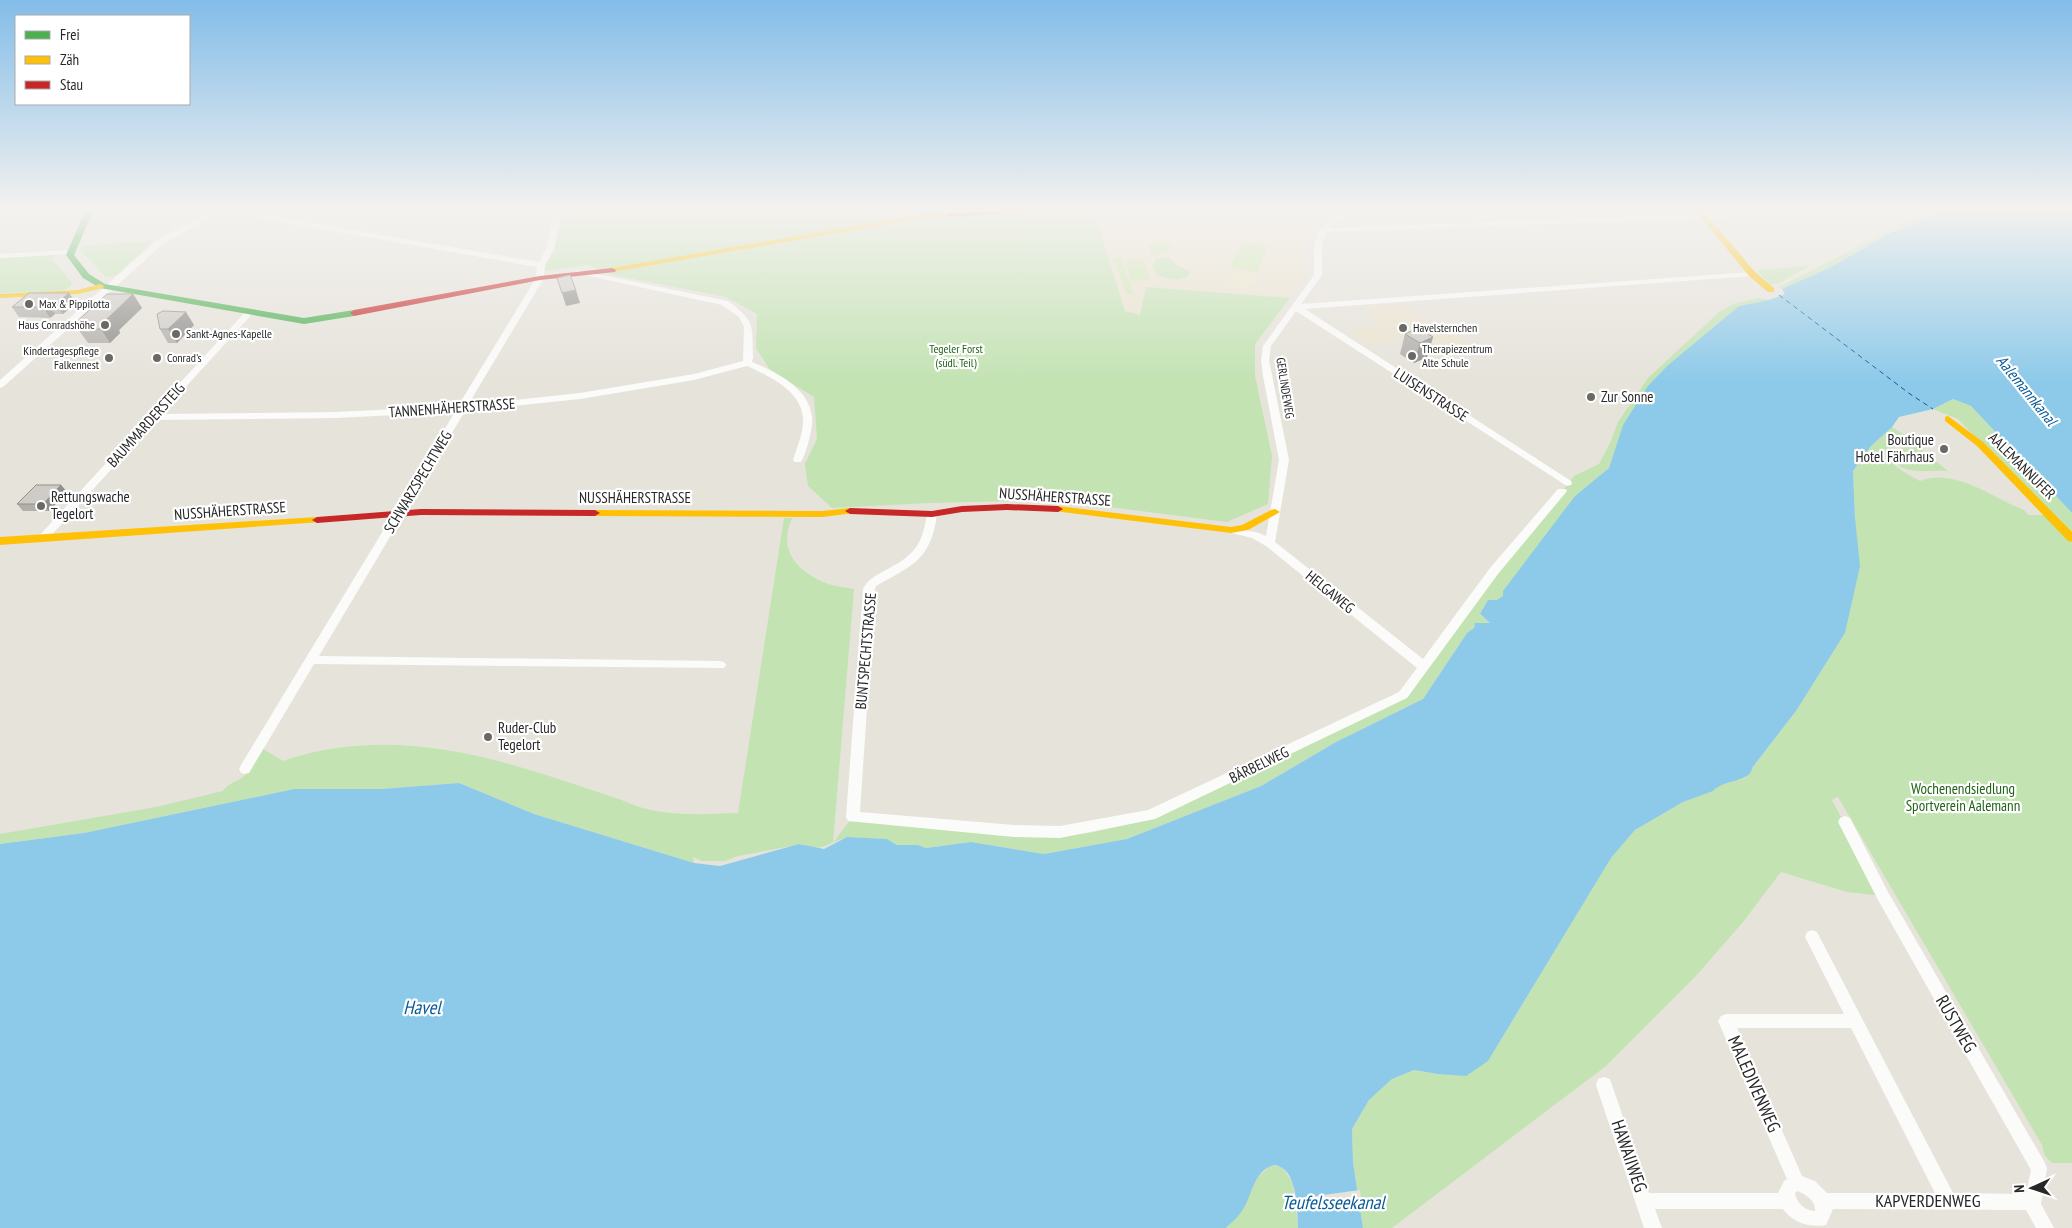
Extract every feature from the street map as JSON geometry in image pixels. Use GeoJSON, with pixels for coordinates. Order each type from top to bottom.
{"type":"FeatureCollection","features":[{"type":"Feature","properties":{"kind":"street"},"geometry":{"type":"LineString","coordinates":[[78,266],[92,281],[105,287],[304,321],[313,321],[540,278],[631,266]]}},
{"type":"Feature","properties":{"kind":"street"},"geometry":{"type":"LineString","coordinates":[[0,385],[105,287],[130,266]]}},
{"type":"Feature","properties":{"kind":"street"},"geometry":{"type":"LineString","coordinates":[[540,278],[541,266]]}},
{"type":"Feature","properties":{"kind":"street"},"geometry":{"type":"LineString","coordinates":[[580,272],[603,266]]}},
{"type":"Feature","properties":{"kind":"street","name":"GERLINDEWEG"},"geometry":{"type":"LineString","coordinates":[[1270,543],[1271,515],[1284,460],[1265,360],[1270,340],[1318,275],[1318,266]]}},
{"type":"Feature","properties":{"kind":"street"},"geometry":{"type":"LineString","coordinates":[[1746,266],[1771,290]]}},
{"type":"Feature","properties":{"kind":"street"},"geometry":{"type":"LineString","coordinates":[[580,272],[705,297],[730,306],[744,316],[748,327],[749,358],[747,363],[770,373],[787,384],[804,405],[808,420],[798,460]]}},
{"type":"Feature","properties":{"kind":"street"},"geometry":{"type":"LineString","coordinates":[[1296,307],[1752,274]]}},
{"type":"Feature","properties":{"kind":"street","name":"SCHWARZSPECHTWEG"},"geometry":{"type":"LineString","coordinates":[[245,769],[400,514],[540,278]]}},
{"type":"Feature","properties":{"kind":"street"},"geometry":{"type":"LineString","coordinates":[[0,296],[78,292],[105,287]]}},
{"type":"Feature","properties":{"kind":"street","name":"LUISENSTRASSE"},"geometry":{"type":"LineString","coordinates":[[1296,307],[1565,487]]}},
{"type":"Feature","properties":{"kind":"street","name":"BAUMMARDERSTEIG"},"geometry":{"type":"LineString","coordinates":[[43,537],[250,312]]}},
{"type":"Feature","properties":{"kind":"street","name":"TANNENHÄHERSTRASSE"},"geometry":{"type":"LineString","coordinates":[[153,417],[322,416],[462,408],[607,392],[697,376],[747,363]]}},
{"type":"Feature","properties":{"kind":"street","name":"AALEMANNUFER"},"geometry":{"type":"LineString","coordinates":[[1948,418],[1980,444],[2072,538]]}},
{"type":"Feature","properties":{"kind":"street","name":"BÄRBELWEG"},"geometry":{"type":"LineString","coordinates":[[853,817],[1014,831],[1060,832],[1150,816],[1403,695],[1496,568],[1565,487]]}},
{"type":"Feature","properties":{"kind":"street","name":"NUSSHÄHERSTRASSE"},"geometry":{"type":"LineString","coordinates":[[0,541],[421,512],[822,514],[838,511],[876,511],[932,514],[982,508],[1050,508],[1231,530],[1244,528],[1271,515]]}},
{"type":"Feature","properties":{"kind":"street","name":"BUNTSPECHTSTRASSE"},"geometry":{"type":"LineString","coordinates":[[853,817],[869,589],[872,583],[918,555],[928,539],[932,514]]}},
{"type":"Feature","properties":{"kind":"street","name":"HELGAWEG"},"geometry":{"type":"LineString","coordinates":[[1231,530],[1254,534],[1270,543],[1424,667]]}},
{"type":"Feature","properties":{"kind":"street"},"geometry":{"type":"LineString","coordinates":[[311,660],[720,665]]}},
{"type":"Feature","properties":{"kind":"street","name":"RUSTWEG"},"geometry":{"type":"LineString","coordinates":[[1845,822],[1882,896],[2039,1169],[2033,1202]]}},
{"type":"Feature","properties":{"kind":"street"},"geometry":{"type":"LineString","coordinates":[[1812,937],[1948,1201]]}},
{"type":"Feature","properties":{"kind":"street","name":"MALEDIVENWEG"},"geometry":{"type":"LineString","coordinates":[[1797,1183],[1726,1021],[1855,1021]]}},
{"type":"Feature","properties":{"kind":"street","name":"HAWAIIWEG"},"geometry":{"type":"LineString","coordinates":[[1604,1085],[1654,1228]]}},
{"type":"Feature","properties":{"kind":"street"},"geometry":{"type":"LineString","coordinates":[[1797,1183],[1812,1188],[1823,1201],[1824,1214],[1815,1224],[1799,1215],[1788,1201],[1786,1194],[1791,1184],[1797,1183]]}},
{"type":"Feature","properties":{"kind":"street"},"geometry":{"type":"LineString","coordinates":[[1644,1201],[1788,1201]]}},
{"type":"Feature","properties":{"kind":"street","name":"KAPVERDENWEG"},"geometry":{"type":"LineString","coordinates":[[1823,1201],[2033,1202]]}},
{"type":"Feature","properties":{"kind":"street"},"geometry":{"type":"LineString","coordinates":[[2033,1202],[2032,1205],[2045,1228]]}},
{"type":"Feature","properties":{"kind":"shaded area"},"geometry":{"type":"Polygon","coordinates":[[[1111,266],[1307,266],[1307,274],[1290,298],[1146,287],[1140,315],[1125,311],[1111,266]]]}},
{"type":"Feature","properties":{"kind":"shaded area","name":"Havelsternchen"},"geometry":{"type":"Polygon","coordinates":[[[1398,305],[1474,345],[1440,360],[1402,338],[1369,346],[1350,334],[1376,323],[1366,307],[1398,305]]]}},
{"type":"Feature","properties":{"kind":"green space"},"geometry":{"type":"Polygon","coordinates":[[[0,266],[58,266],[72,283],[70,287],[61,291],[0,293],[0,266]]]}},
{"type":"Feature","properties":{"kind":"green space"},"geometry":{"type":"Polygon","coordinates":[[[96,266],[126,266],[117,275],[106,277],[96,266]]]}},
{"type":"Feature","properties":{"kind":"green space","name":"Tegeler Forst (südl. Teil)"},"geometry":{"type":"Polygon","coordinates":[[[546,266],[579,266],[545,271],[546,266]]]}},
{"type":"Feature","properties":{"kind":"green space","name":"Tegeler Forst (südl. Teil)"},"geometry":{"type":"Polygon","coordinates":[[[592,266],[1111,266],[1125,311],[1140,315],[1146,287],[1290,298],[1255,344],[1255,376],[1272,456],[1268,504],[1227,522],[1054,500],[929,503],[832,508],[808,486],[805,464],[817,439],[814,397],[770,370],[756,348],[757,314],[726,297],[613,275],[592,266]]]}},
{"type":"Feature","properties":{"kind":"green space"},"geometry":{"type":"Polygon","coordinates":[[[1117,266],[1124,266],[1133,294],[1126,294],[1117,266]]]}},
{"type":"Feature","properties":{"kind":"green space"},"geometry":{"type":"Polygon","coordinates":[[[1127,266],[1146,266],[1150,280],[1131,281],[1127,266]]]}},
{"type":"Feature","properties":{"kind":"green space"},"geometry":{"type":"Polygon","coordinates":[[[1152,266],[1179,266],[1188,270],[1190,274],[1183,279],[1170,279],[1157,275],[1152,266]]]}},
{"type":"Feature","properties":{"kind":"green space"},"geometry":{"type":"Polygon","coordinates":[[[1230,266],[1259,266],[1257,272],[1230,266]]]}},
{"type":"Feature","properties":{"kind":"green space"},"geometry":{"type":"Polygon","coordinates":[[[1808,266],[1778,284],[1770,284],[1758,270],[1808,266]]]}},
{"type":"Feature","properties":{"kind":"green space"},"geometry":{"type":"Polygon","coordinates":[[[1820,266],[1832,266],[1782,289],[1779,287],[1820,266]]]}},
{"type":"Feature","properties":{"kind":"green space"},"geometry":{"type":"Polygon","coordinates":[[[1758,298],[1769,300],[1739,306],[1668,365],[1647,387],[1623,425],[1609,468],[1575,496],[1503,596],[1497,600],[1488,600],[1480,615],[1490,623],[1474,625],[1474,628],[1467,633],[1423,699],[1336,742],[1261,786],[1127,839],[1044,854],[971,842],[926,848],[918,845],[897,845],[887,839],[847,837],[833,842],[851,819],[1059,836],[1089,833],[1153,819],[1405,697],[1493,578],[1574,476],[1599,464],[1618,422],[1648,378],[1719,312],[1733,304],[1758,298]]]}},
{"type":"Feature","properties":{"kind":"green space"},"geometry":{"type":"Polygon","coordinates":[[[1953,399],[1971,406],[2072,513],[2072,538],[1958,419],[1933,409],[1953,399]]]}},
{"type":"Feature","properties":{"kind":"green space","name":"Wochenendsiedlung Sportverein Aalemann"},"geometry":{"type":"Polygon","coordinates":[[[1892,427],[1911,439],[1891,449],[1887,456],[1893,464],[1902,470],[1920,481],[1946,478],[1960,481],[2024,510],[2029,515],[2045,515],[2072,543],[2072,1163],[2052,1163],[2045,1156],[2042,1146],[2044,1145],[2042,1145],[1838,797],[1832,800],[1883,896],[1847,892],[1781,872],[1743,922],[1695,977],[1606,1066],[1392,1228],[1363,1228],[1353,1162],[1352,1129],[1369,1100],[1392,1079],[1414,1070],[1438,1074],[1488,1061],[1611,858],[1635,830],[1683,802],[1709,792],[1717,786],[1745,778],[1751,773],[1752,768],[1796,711],[1845,633],[1855,518],[1853,471],[1871,446],[1892,427]]]}},
{"type":"Feature","properties":{"kind":"green space"},"geometry":{"type":"Polygon","coordinates":[[[1913,443],[1948,471],[1909,470],[1897,464],[1893,458],[1896,451],[1913,443]]]}},
{"type":"Feature","properties":{"kind":"green space"},"geometry":{"type":"Polygon","coordinates":[[[784,518],[792,518],[787,539],[788,548],[797,564],[804,571],[823,582],[854,589],[833,843],[813,848],[802,844],[738,856],[725,861],[702,861],[693,857],[694,863],[534,814],[459,783],[381,789],[294,789],[84,833],[0,844],[0,834],[156,807],[223,791],[246,774],[263,749],[283,761],[316,752],[381,745],[414,746],[478,756],[511,764],[651,810],[683,814],[738,813],[784,518]]]}},
{"type":"Feature","properties":{"kind":"green space"},"geometry":{"type":"Polygon","coordinates":[[[1271,1165],[1282,1167],[1293,1183],[1298,1228],[1226,1228],[1243,1210],[1258,1177],[1271,1165]]]}},
{"type":"Feature","properties":{"kind":"sand"},"geometry":{"type":"Polygon","coordinates":[[[1233,272],[1253,276],[1253,280],[1256,283],[1253,286],[1237,289],[1229,282],[1233,272]]]}},
{"type":"Feature","properties":{"kind":"water","name":"Havel"},"geometry":{"type":"Polygon","coordinates":[[[2072,266],[2072,513],[1971,406],[1953,399],[1933,409],[1899,417],[1892,427],[1871,446],[1853,471],[1860,566],[1845,633],[1796,711],[1747,776],[1683,802],[1635,830],[1611,858],[1488,1061],[1466,1076],[1414,1070],[1392,1079],[1369,1100],[1352,1129],[1353,1162],[1363,1228],[1298,1228],[1295,1191],[1292,1182],[1283,1168],[1275,1165],[1262,1171],[1242,1211],[1226,1228],[0,1228],[0,844],[84,833],[294,789],[381,789],[459,783],[534,814],[694,863],[720,866],[799,844],[824,849],[847,837],[887,839],[897,845],[918,845],[926,848],[971,842],[1044,854],[1127,839],[1261,786],[1336,742],[1423,699],[1467,633],[1474,628],[1475,623],[1490,623],[1480,614],[1488,600],[1497,600],[1503,596],[1503,591],[1575,496],[1609,468],[1623,425],[1647,387],[1668,365],[1739,306],[1769,300],[1785,294],[1782,289],[1831,267],[2072,266]]]}},
{"type":"Feature","properties":{"kind":"pier"},"geometry":{"type":"Polygon","coordinates":[[[1360,1190],[1361,1198],[1294,1208],[1294,1199],[1360,1190]]]}},
{"type":"Feature","properties":{"kind":"building"},"geometry":{"type":"Polygon","coordinates":[[[570,275],[576,290],[562,293],[557,278],[570,275]]]}},
{"type":"Feature","properties":{"kind":"building"},"geometry":{"type":"Polygon","coordinates":[[[29,293],[69,293],[56,304],[47,304],[43,307],[12,307],[29,293]]]}},
{"type":"Feature","properties":{"kind":"building"},"geometry":{"type":"Polygon","coordinates":[[[107,294],[133,294],[107,319],[111,319],[101,329],[78,329],[84,323],[75,323],[107,294]]]}},
{"type":"Feature","properties":{"kind":"building"},"geometry":{"type":"Polygon","coordinates":[[[163,311],[186,312],[168,329],[160,329],[157,314],[163,311]]]}},
{"type":"Feature","properties":{"kind":"building"},"geometry":{"type":"Polygon","coordinates":[[[1418,328],[1433,337],[1420,343],[1405,334],[1418,328]]]}},
{"type":"Feature","properties":{"kind":"building"},"geometry":{"type":"Polygon","coordinates":[[[36,485],[61,485],[43,504],[17,504],[36,485]]]}},
{"type":"Feature","properties":{"kind":"ferry route"},"geometry":{"type":"LineString","coordinates":[[1779,295],[1910,394],[1933,409]]}},
{"type":"Feature","properties":{"kind":"traffic: fast"},"geometry":{"type":"LineString","coordinates":[[79,266],[86,276],[103,286],[304,321],[354,313]]}},
{"type":"Feature","properties":{"kind":"traffic: slow"},"geometry":{"type":"LineString","coordinates":[[612,270],[633,266]]}},
{"type":"Feature","properties":{"kind":"traffic: slow"},"geometry":{"type":"LineString","coordinates":[[1746,266],[1771,290]]}},
{"type":"Feature","properties":{"kind":"traffic: slow"},"geometry":{"type":"LineString","coordinates":[[0,296],[78,292],[100,286]]}},
{"type":"Feature","properties":{"kind":"traffic: slow"},"geometry":{"type":"LineString","coordinates":[[1948,419],[1980,444],[2072,538]]}},
{"type":"Feature","properties":{"kind":"traffic: slow"},"geometry":{"type":"LineString","coordinates":[[1058,509],[1231,530],[1244,528],[1275,512]]}},
{"type":"Feature","properties":{"kind":"traffic: slow"},"geometry":{"type":"LineString","coordinates":[[595,513],[822,514],[850,511]]}},
{"type":"Feature","properties":{"kind":"traffic: slow"},"geometry":{"type":"LineString","coordinates":[[0,541],[317,520]]}},
{"type":"Feature","properties":{"kind":"traffic: jam"},"geometry":{"type":"LineString","coordinates":[[354,313],[540,278],[612,270]]}},
{"type":"Feature","properties":{"kind":"traffic: jam"},"geometry":{"type":"LineString","coordinates":[[850,511],[932,514],[962,509],[1007,507],[1058,509]]}},
{"type":"Feature","properties":{"kind":"traffic: jam"},"geometry":{"type":"LineString","coordinates":[[317,520],[421,512],[595,513]]}},
{"type":"Feature","properties":{"kind":"place","name":"Max & Pippilotta"},"geometry":{"type":"Point","coordinates":[29,304]}},
{"type":"Feature","properties":{"kind":"place","name":"Haus Conradshöhe"},"geometry":{"type":"Point","coordinates":[105,325]}},
{"type":"Feature","properties":{"kind":"place","name":"Havelsternchen"},"geometry":{"type":"Point","coordinates":[1403,328]}},
{"type":"Feature","properties":{"kind":"place","name":"Sankt-Agnes-Kapelle"},"geometry":{"type":"Point","coordinates":[176,334]}},
{"type":"Feature","properties":{"kind":"place","name":"Therapiezentrum Alte Schule"},"geometry":{"type":"Point","coordinates":[1412,356]}},
{"type":"Feature","properties":{"kind":"place","name":"Kindertagespflege Falkennest"},"geometry":{"type":"Point","coordinates":[109,358]}},
{"type":"Feature","properties":{"kind":"place","name":"Conrad's"},"geometry":{"type":"Point","coordinates":[157,358]}},
{"type":"Feature","properties":{"kind":"place","name":"Zur Sonne"},"geometry":{"type":"Point","coordinates":[1591,397]}},
{"type":"Feature","properties":{"kind":"place","name":"Boutique Hotel Fährhaus"},"geometry":{"type":"Point","coordinates":[1944,449]}},
{"type":"Feature","properties":{"kind":"place","name":"Rettungswache Tegelort"},"geometry":{"type":"Point","coordinates":[41,506]}},
{"type":"Feature","properties":{"kind":"place","name":"Ruder-Club Tegelort"},"geometry":{"type":"Point","coordinates":[488,737]}},
{"type":"Feature","properties":{"kind":"water label","name":"Aalemannkanal"},"geometry":{"type":"Point","coordinates":[2027,390]}},
{"type":"Feature","properties":{"kind":"water label","name":"Teufelsseekanal"},"geometry":{"type":"Point","coordinates":[1333,1202]}}]}
